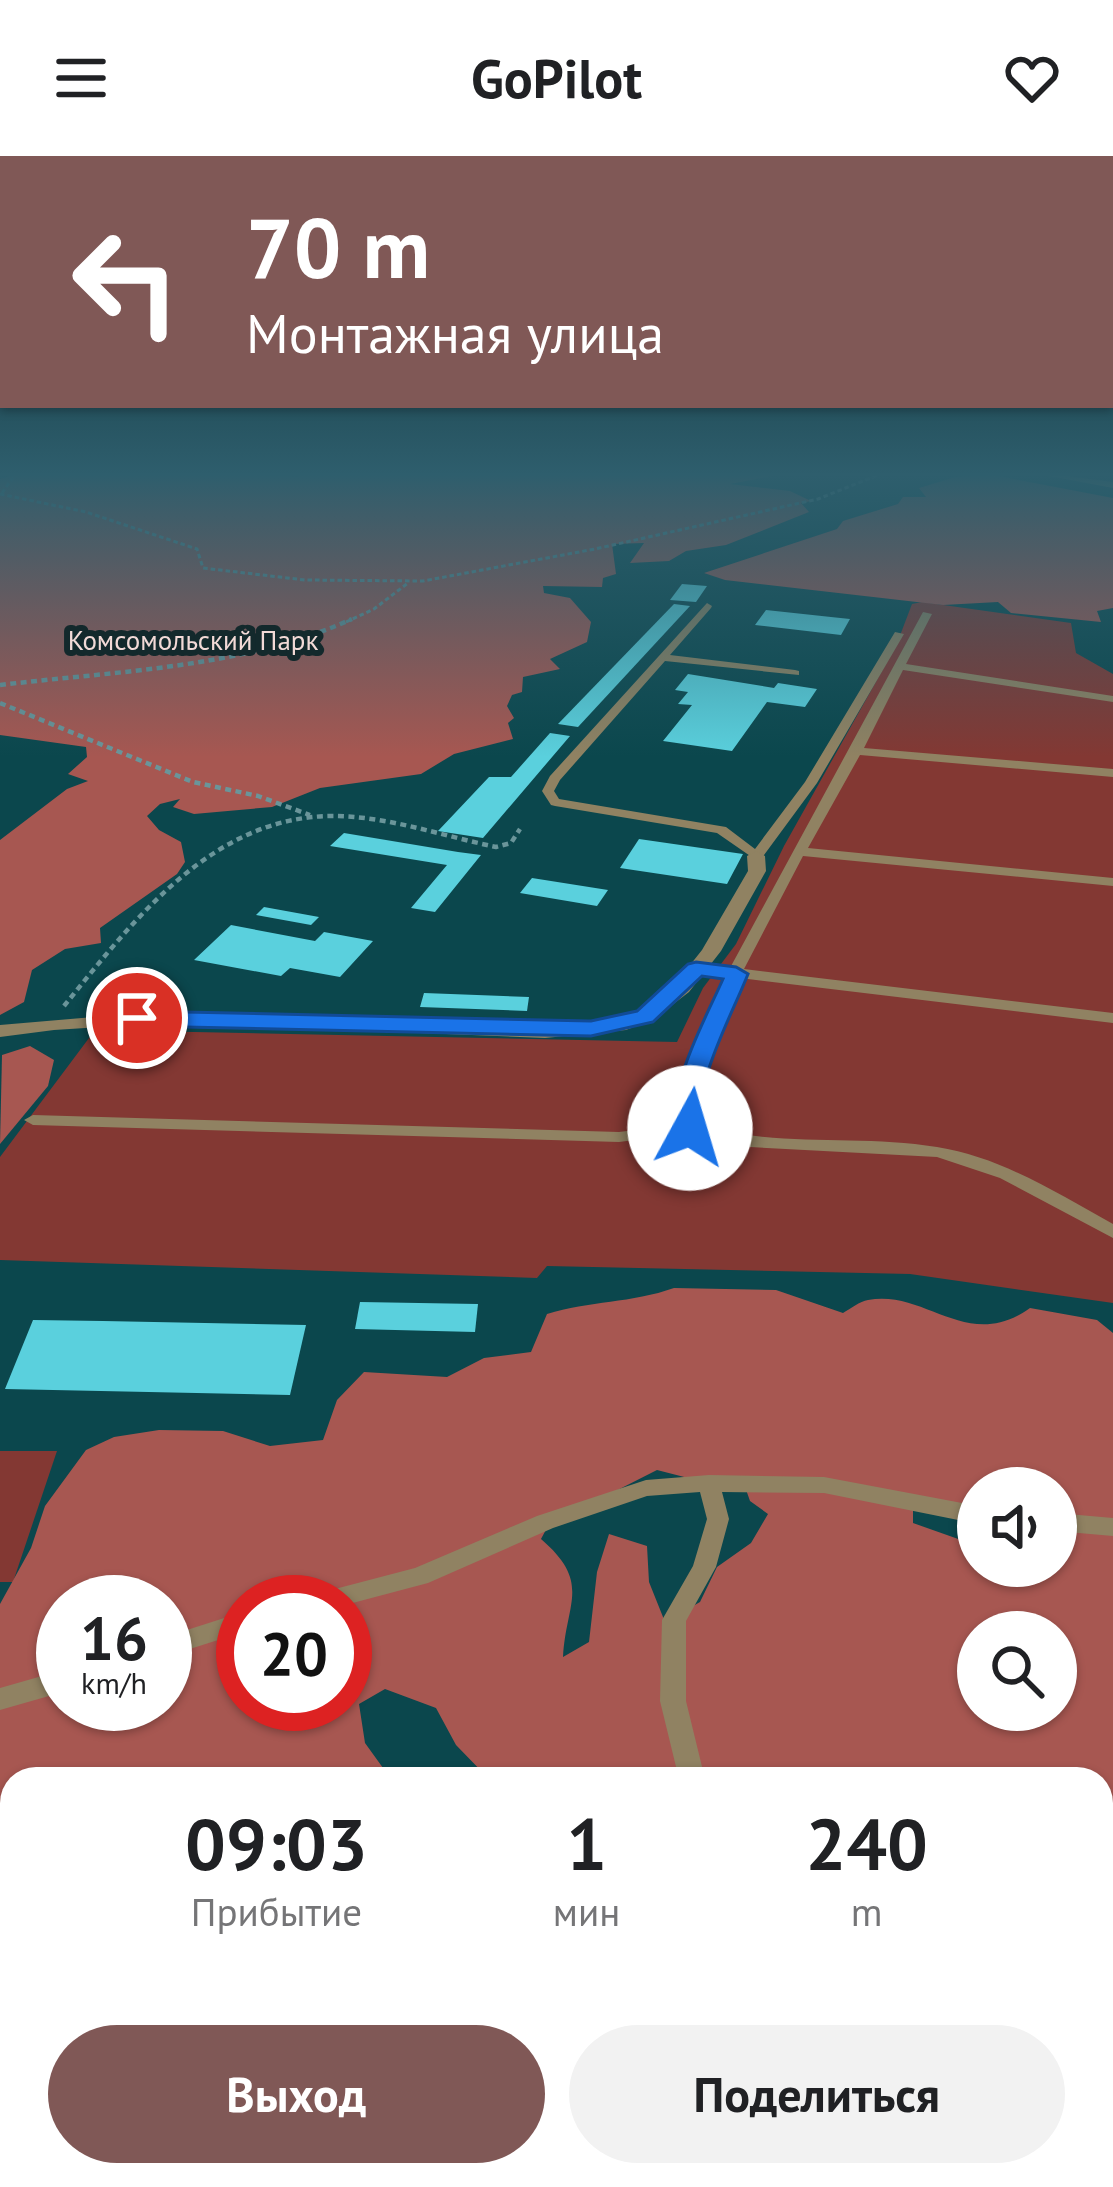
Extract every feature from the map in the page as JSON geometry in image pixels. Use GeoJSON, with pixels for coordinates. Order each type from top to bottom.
{"type":"FeatureCollection","features":[{"type":"Feature","properties":{"kind":"street"},"geometry":{"type":"LineString","coordinates":[[0,1031],[137,1018],[591,1029],[645,1017],[663,1005],[696,968],[757,871],[756,856]]}},
{"type":"Feature","properties":{"kind":"lane"},"geometry":{"type":"LineString","coordinates":[[707,606],[554,779],[549,796],[569,806],[721,830],[756,856],[811,783],[899,634]]}},
{"type":"Feature","properties":{"kind":"lane"},"geometry":{"type":"LineString","coordinates":[[690,1128],[687,1116],[693,1080],[736,974],[927,614]]}},
{"type":"Feature","properties":{"kind":"lane"},"geometry":{"type":"LineString","coordinates":[[662,657],[795,673]]}},
{"type":"Feature","properties":{"kind":"lane"},"geometry":{"type":"LineString","coordinates":[[897,666],[1113,699]]}},
{"type":"Feature","properties":{"kind":"lane"},"geometry":{"type":"LineString","coordinates":[[857,751],[1113,773]]}},
{"type":"Feature","properties":{"kind":"lane"},"geometry":{"type":"LineString","coordinates":[[798,851],[1113,882]]}},
{"type":"Feature","properties":{"kind":"lane"},"geometry":{"type":"LineString","coordinates":[[696,968],[1113,1018]]}},
{"type":"Feature","properties":{"kind":"lane"},"geometry":{"type":"LineString","coordinates":[[34,1120],[619,1136],[690,1128],[725,1141],[934,1151],[977,1161],[1113,1232]]}},
{"type":"Feature","properties":{"kind":"lane"},"geometry":{"type":"LineString","coordinates":[[689,1767],[674,1701],[674,1620],[704,1567],[718,1519],[709,1484]]}},
{"type":"Feature","properties":{"kind":"lane"},"geometry":{"type":"LineString","coordinates":[[372,1589],[420,1576],[545,1522],[646,1488],[824,1485],[957,1511]]}},
{"type":"Feature","properties":{"kind":"lane"},"geometry":{"type":"LineString","coordinates":[[1077,1524],[1113,1527]]}},
{"type":"Feature","properties":{"kind":"lane"},"geometry":{"type":"LineString","coordinates":[[0,1699],[36,1689]]}},
{"type":"Feature","properties":{"kind":"path"},"geometry":{"type":"LineString","coordinates":[[203,568],[220,573],[408,583],[492,568]]}},
{"type":"Feature","properties":{"kind":"path"},"geometry":{"type":"LineString","coordinates":[[0,685],[168,665],[289,641],[353,616],[408,583]]}},
{"type":"Feature","properties":{"kind":"path"},"geometry":{"type":"LineString","coordinates":[[0,703],[193,782],[258,796],[313,817]]}},
{"type":"Feature","properties":{"kind":"path"},"geometry":{"type":"LineString","coordinates":[[50,1023],[99,959],[176,880],[245,838],[290,820],[313,817],[365,820],[496,847],[511,843],[520,829]]}},
{"type":"Feature","properties":{"kind":"shaded area"},"geometry":{"type":"Polygon","coordinates":[[[912,604],[1071,623],[1076,653],[1113,674],[1113,1303],[910,1274],[547,1266],[537,1278],[0,1260],[0,1157],[95,1030],[677,1042],[703,988],[736,944],[784,846],[896,646],[912,604]]]}},
{"type":"Feature","properties":{"kind":"shaded area"},"geometry":{"type":"Polygon","coordinates":[[[0,1451],[57,1451],[13,1582],[0,1582],[0,1451]]]}},
{"type":"Feature","properties":{"kind":"green space","name":"Комсомольский Парк"},"geometry":{"type":"Polygon","coordinates":[[[0,568],[615,568],[616,574],[603,578],[602,587],[543,586],[544,593],[570,598],[591,622],[587,642],[550,659],[560,669],[523,677],[522,692],[512,695],[507,706],[514,718],[508,723],[513,739],[454,754],[421,774],[320,788],[272,807],[194,814],[173,807],[180,799],[160,804],[147,816],[159,830],[181,842],[185,862],[177,874],[100,928],[101,943],[65,949],[32,970],[24,1002],[0,1015],[0,840],[67,789],[88,781],[68,774],[87,757],[86,747],[0,735],[0,568]]]}},
{"type":"Feature","properties":{"kind":"green space"},"geometry":{"type":"Polygon","coordinates":[[[720,568],[1113,568],[1113,608],[1097,611],[1101,622],[1011,613],[998,602],[943,605],[725,580],[704,573],[720,568]]]}},
{"type":"Feature","properties":{"kind":"green space"},"geometry":{"type":"Polygon","coordinates":[[[30,1046],[54,1060],[48,1086],[0,1144],[2,1055],[30,1046]]]}},
{"type":"Feature","properties":{"kind":"green space"},"geometry":{"type":"Polygon","coordinates":[[[674,1288],[776,1290],[843,1313],[865,1301],[889,1299],[986,1324],[1030,1308],[1097,1320],[1113,1333],[1113,1767],[477,1767],[456,1745],[436,1708],[385,1689],[372,1696],[372,1575],[216,1575],[216,1731],[363,1731],[365,1743],[382,1767],[0,1767],[0,1604],[31,1548],[45,1506],[86,1450],[114,1437],[159,1430],[223,1431],[270,1446],[323,1440],[337,1400],[364,1372],[447,1377],[484,1358],[531,1352],[547,1314],[674,1288]],[[657,1470],[588,1505],[556,1511],[541,1539],[557,1554],[571,1581],[563,1657],[589,1642],[597,1572],[609,1534],[647,1546],[649,1582],[665,1622],[700,1602],[717,1567],[751,1543],[768,1514],[750,1501],[743,1481],[692,1479],[657,1470]]]}},
{"type":"Feature","properties":{"kind":"building"},"geometry":{"type":"Polygon","coordinates":[[[682,584],[707,586],[696,602],[670,600],[682,584]]]}},
{"type":"Feature","properties":{"kind":"building"},"geometry":{"type":"Polygon","coordinates":[[[674,604],[690,606],[578,727],[558,724],[674,604]]]}},
{"type":"Feature","properties":{"kind":"building"},"geometry":{"type":"Polygon","coordinates":[[[766,610],[850,619],[841,635],[755,625],[766,610]]]}},
{"type":"Feature","properties":{"kind":"building"},"geometry":{"type":"Polygon","coordinates":[[[688,674],[774,688],[778,683],[817,689],[805,707],[767,702],[732,751],[663,741],[692,705],[678,704],[688,692],[675,690],[688,674]]]}},
{"type":"Feature","properties":{"kind":"building"},"geometry":{"type":"Polygon","coordinates":[[[550,733],[570,736],[483,838],[438,831],[489,777],[511,777],[550,733]]]}},
{"type":"Feature","properties":{"kind":"building"},"geometry":{"type":"Polygon","coordinates":[[[344,833],[481,855],[435,912],[411,908],[447,865],[330,846],[344,833]]]}},
{"type":"Feature","properties":{"kind":"building"},"geometry":{"type":"Polygon","coordinates":[[[639,839],[743,854],[727,884],[620,868],[639,839]]]}},
{"type":"Feature","properties":{"kind":"building"},"geometry":{"type":"Polygon","coordinates":[[[532,878],[608,890],[597,906],[520,893],[532,878]]]}},
{"type":"Feature","properties":{"kind":"building"},"geometry":{"type":"Polygon","coordinates":[[[264,907],[319,917],[311,925],[256,915],[264,907]]]}},
{"type":"Feature","properties":{"kind":"building"},"geometry":{"type":"Polygon","coordinates":[[[231,925],[315,941],[324,932],[373,941],[340,977],[290,968],[281,976],[194,960],[231,925]]]}},
{"type":"Feature","properties":{"kind":"building"},"geometry":{"type":"Polygon","coordinates":[[[424,993],[529,997],[527,1011],[420,1007],[424,993]]]}},
{"type":"Feature","properties":{"kind":"building"},"geometry":{"type":"Polygon","coordinates":[[[360,1302],[478,1304],[475,1332],[355,1329],[360,1302]]]}},
{"type":"Feature","properties":{"kind":"building"},"geometry":{"type":"Polygon","coordinates":[[[33,1320],[306,1325],[290,1395],[5,1389],[33,1320]]]}},
{"type":"Feature","properties":{"kind":"route"},"geometry":{"type":"LineString","coordinates":[[137,1018],[591,1029],[645,1017],[663,1005],[696,968],[736,974],[693,1080],[687,1116],[690,1128]]}}]}
